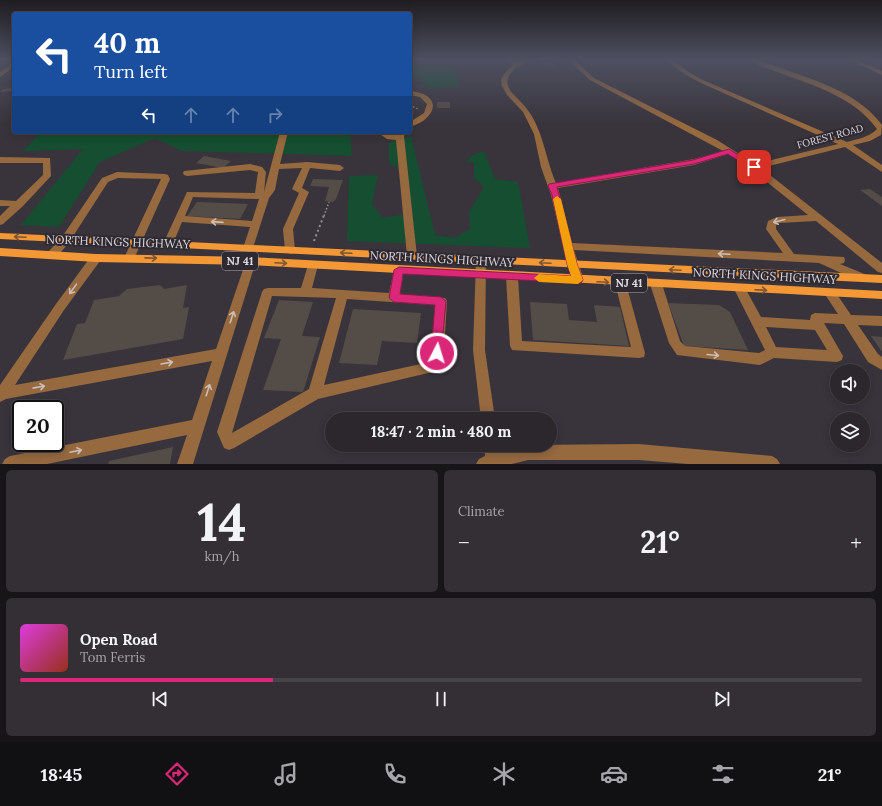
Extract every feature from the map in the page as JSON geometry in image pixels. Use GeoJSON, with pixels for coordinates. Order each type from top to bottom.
{"type":"FeatureCollection","features":[{"type":"Feature","properties":{"kind":"main road","name":"NORTH KINGS HIGHWAY"},"geometry":{"type":"LineString","coordinates":[[0,236],[882,279]]}},
{"type":"Feature","properties":{"kind":"main road","name":"NORTH KINGS HIGHWAY"},"geometry":{"type":"LineString","coordinates":[[0,252],[53,254],[96,258],[251,261],[621,283],[882,295]]}},
{"type":"Feature","properties":{"kind":"street"},"geometry":{"type":"LineString","coordinates":[[504,81],[505,86],[533,122],[538,134],[545,167],[556,195],[572,264],[578,280]]}},
{"type":"Feature","properties":{"kind":"street"},"geometry":{"type":"LineString","coordinates":[[595,81],[729,152],[754,167],[882,269]]}},
{"type":"Feature","properties":{"kind":"street"},"geometry":{"type":"LineString","coordinates":[[700,81],[846,144],[882,169]]}},
{"type":"Feature","properties":{"kind":"street","name":"FOREST ROAD"},"geometry":{"type":"LineString","coordinates":[[754,167],[846,144],[878,133],[881,129],[869,113],[845,98],[804,81]]}},
{"type":"Feature","properties":{"kind":"street"},"geometry":{"type":"LineString","coordinates":[[412,94],[428,98],[431,102],[431,108],[428,114],[412,124]]}},
{"type":"Feature","properties":{"kind":"street"},"geometry":{"type":"LineString","coordinates":[[168,244],[190,194],[262,196],[270,190],[283,134]]}},
{"type":"Feature","properties":{"kind":"street"},"geometry":{"type":"LineString","coordinates":[[385,134],[390,137],[401,135],[412,256]]}},
{"type":"Feature","properties":{"kind":"street"},"geometry":{"type":"LineString","coordinates":[[552,186],[694,162],[729,152]]}},
{"type":"Feature","properties":{"kind":"street"},"geometry":{"type":"LineString","coordinates":[[0,160],[47,160],[47,176],[0,222]]}},
{"type":"Feature","properties":{"kind":"street"},"geometry":{"type":"LineString","coordinates":[[275,167],[307,165],[340,168]]}},
{"type":"Feature","properties":{"kind":"street"},"geometry":{"type":"LineString","coordinates":[[290,250],[288,229],[304,192],[297,189],[307,165]]}},
{"type":"Feature","properties":{"kind":"street"},"geometry":{"type":"LineString","coordinates":[[188,173],[250,167],[259,169],[262,172],[262,196],[256,224],[248,248]]}},
{"type":"Feature","properties":{"kind":"street"},"geometry":{"type":"LineString","coordinates":[[53,254],[66,239],[105,180],[111,176],[117,175],[165,177],[166,179],[128,258]]}},
{"type":"Feature","properties":{"kind":"street"},"geometry":{"type":"LineString","coordinates":[[0,203],[20,204]]}},
{"type":"Feature","properties":{"kind":"street"},"geometry":{"type":"LineString","coordinates":[[791,257],[771,229],[771,224],[777,220],[818,218]]}},
{"type":"Feature","properties":{"kind":"street"},"geometry":{"type":"LineString","coordinates":[[179,219],[256,224]]}},
{"type":"Feature","properties":{"kind":"street"},"geometry":{"type":"LineString","coordinates":[[568,246],[840,260]]}},
{"type":"Feature","properties":{"kind":"street"},"geometry":{"type":"LineString","coordinates":[[0,395],[60,307],[96,258]]}},
{"type":"Feature","properties":{"kind":"street"},"geometry":{"type":"LineString","coordinates":[[818,259],[843,271],[865,278]]}},
{"type":"Feature","properties":{"kind":"street"},"geometry":{"type":"LineString","coordinates":[[480,260],[479,350],[487,412]]}},
{"type":"Feature","properties":{"kind":"street"},"geometry":{"type":"LineString","coordinates":[[184,464],[251,261]]}},
{"type":"Feature","properties":{"kind":"street"},"geometry":{"type":"LineString","coordinates":[[305,292],[313,265]]}},
{"type":"Feature","properties":{"kind":"street"},"geometry":{"type":"LineString","coordinates":[[394,298],[399,270]]}},
{"type":"Feature","properties":{"kind":"street"},"geometry":{"type":"LineString","coordinates":[[512,277],[516,346],[639,352],[621,283]]}},
{"type":"Feature","properties":{"kind":"street"},"geometry":{"type":"LineString","coordinates":[[656,284],[675,343],[681,351],[760,359],[772,352],[837,356],[815,318],[882,321]]}},
{"type":"Feature","properties":{"kind":"street"},"geometry":{"type":"LineString","coordinates":[[740,289],[772,352]]}},
{"type":"Feature","properties":{"kind":"street"},"geometry":{"type":"LineString","coordinates":[[268,292],[305,292],[441,301],[436,366],[315,393],[229,443],[224,432],[268,292]]}},
{"type":"Feature","properties":{"kind":"street"},"geometry":{"type":"LineString","coordinates":[[830,293],[849,319],[873,358],[882,364]]}},
{"type":"Feature","properties":{"kind":"street"},"geometry":{"type":"LineString","coordinates":[[315,393],[343,294]]}},
{"type":"Feature","properties":{"kind":"street"},"geometry":{"type":"LineString","coordinates":[[757,322],[819,326]]}},
{"type":"Feature","properties":{"kind":"street"},"geometry":{"type":"LineString","coordinates":[[0,395],[220,354]]}},
{"type":"Feature","properties":{"kind":"street"},"geometry":{"type":"LineString","coordinates":[[10,464],[197,426]]}},
{"type":"Feature","properties":{"kind":"street"},"geometry":{"type":"LineString","coordinates":[[491,452],[490,463],[528,452],[639,452],[772,464]]}},
{"type":"Feature","properties":{"kind":"path"},"geometry":{"type":"LineString","coordinates":[[412,106],[418,110]]}},
{"type":"Feature","properties":{"kind":"path"},"geometry":{"type":"LineString","coordinates":[[314,241],[329,202]]}},
{"type":"Feature","properties":{"kind":"green space"},"geometry":{"type":"Polygon","coordinates":[[[423,81],[458,81],[459,86],[430,88],[423,81]]]}},
{"type":"Feature","properties":{"kind":"green space"},"geometry":{"type":"Polygon","coordinates":[[[39,134],[350,134],[352,156],[182,151],[155,138],[100,162],[59,227],[21,225],[83,149],[23,151],[39,134]]]}},
{"type":"Feature","properties":{"kind":"green space"},"geometry":{"type":"Polygon","coordinates":[[[411,136],[435,235],[455,238],[470,229],[469,212],[484,187],[474,178],[474,162],[465,162],[473,155],[484,151],[495,179],[518,182],[530,248],[347,241],[349,176],[378,175],[372,204],[383,218],[412,213],[407,173],[389,163],[389,143],[411,136]]]}},
{"type":"Feature","properties":{"kind":"building"},"geometry":{"type":"Polygon","coordinates":[[[12,86],[12,91],[0,92],[3,89],[10,88],[12,86]]]}},
{"type":"Feature","properties":{"kind":"building"},"geometry":{"type":"Polygon","coordinates":[[[437,102],[450,102],[450,108],[437,108],[437,102]]]}},
{"type":"Feature","properties":{"kind":"building"},"geometry":{"type":"Polygon","coordinates":[[[204,156],[231,161],[223,168],[196,163],[204,156]]]}},
{"type":"Feature","properties":{"kind":"building"},"geometry":{"type":"Polygon","coordinates":[[[313,179],[343,180],[336,199],[333,202],[325,201],[329,187],[310,186],[313,179]]]}},
{"type":"Feature","properties":{"kind":"building"},"geometry":{"type":"Polygon","coordinates":[[[870,189],[882,197],[882,206],[860,190],[870,189]]]}},
{"type":"Feature","properties":{"kind":"building"},"geometry":{"type":"Polygon","coordinates":[[[197,202],[248,204],[240,219],[187,216],[197,202]]]}},
{"type":"Feature","properties":{"kind":"building"},"geometry":{"type":"Polygon","coordinates":[[[160,285],[164,289],[187,285],[183,308],[189,307],[183,339],[63,360],[77,324],[85,323],[94,300],[119,296],[127,289],[160,285]]]}},
{"type":"Feature","properties":{"kind":"building"},"geometry":{"type":"Polygon","coordinates":[[[279,300],[313,302],[302,336],[320,337],[303,392],[263,390],[281,339],[264,338],[279,300]]]}},
{"type":"Feature","properties":{"kind":"building"},"geometry":{"type":"Polygon","coordinates":[[[530,302],[567,304],[569,320],[597,322],[594,305],[620,307],[629,346],[533,340],[530,302]]]}},
{"type":"Feature","properties":{"kind":"building"},"geometry":{"type":"Polygon","coordinates":[[[668,303],[719,305],[730,312],[748,350],[684,346],[668,303]]]}},
{"type":"Feature","properties":{"kind":"building"},"geometry":{"type":"Polygon","coordinates":[[[353,309],[421,313],[417,343],[382,341],[377,365],[339,363],[353,309]]]}},
{"type":"Feature","properties":{"kind":"building"},"geometry":{"type":"Polygon","coordinates":[[[871,336],[882,337],[882,352],[871,336]]]}},
{"type":"Feature","properties":{"kind":"building"},"geometry":{"type":"Polygon","coordinates":[[[173,447],[170,464],[108,464],[109,461],[173,447]]]}},
{"type":"Feature","properties":{"kind":"slow traffic"},"geometry":{"type":"LineString","coordinates":[[539,278],[578,280],[572,264],[557,199]]}},
{"type":"Feature","properties":{"kind":"route"},"geometry":{"type":"LineString","coordinates":[[437,353],[441,301],[394,298],[399,270],[578,280],[572,264],[556,195],[552,186],[694,162],[729,152],[754,167]]}}]}
